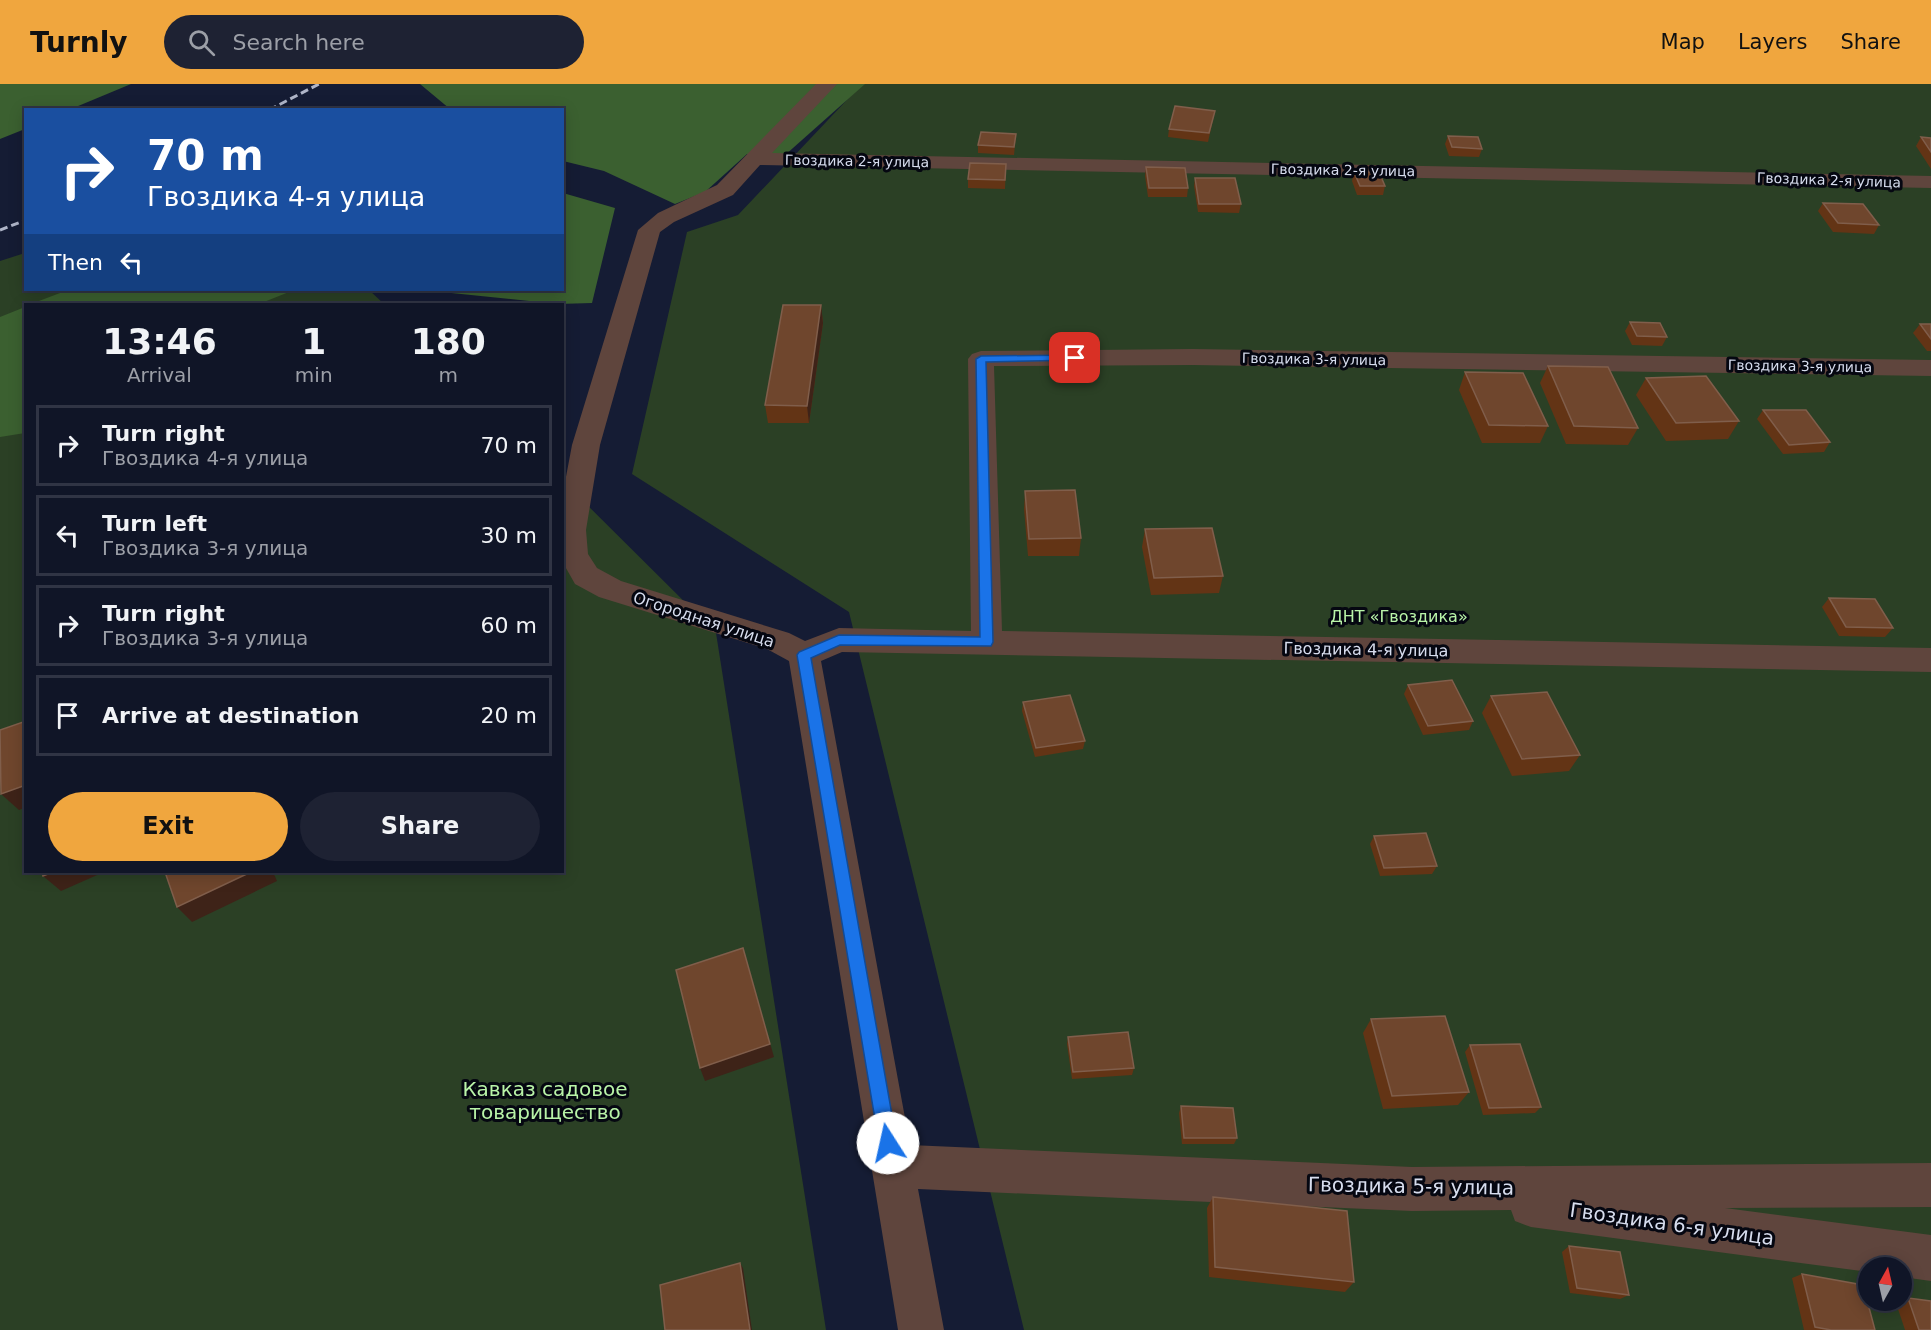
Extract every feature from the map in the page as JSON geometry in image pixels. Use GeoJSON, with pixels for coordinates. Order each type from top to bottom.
{"type":"FeatureCollection","features":[{"type":"Feature","properties":{"kind":"street","name":"Огородная улица"},"geometry":{"type":"LineString","coordinates":[[804,655],[778,641],[610,589],[586,576],[573,554],[571,530],[586,446],[649,230],[660,219],[713,198],[725,190],[827,84]]}},
{"type":"Feature","properties":{"kind":"street","name":"Гвоздика 2-я улица"},"geometry":{"type":"LineString","coordinates":[[754,159],[1931,182]]}},
{"type":"Feature","properties":{"kind":"street","name":"Гвоздика 3-я улица"},"geometry":{"type":"LineString","coordinates":[[987,642],[981,359],[1193,357],[1931,368]]}},
{"type":"Feature","properties":{"kind":"street","name":"Гвоздика 4-я улица"},"geometry":{"type":"LineString","coordinates":[[804,655],[839,640],[1931,660]]}},
{"type":"Feature","properties":{"kind":"street"},"geometry":{"type":"LineString","coordinates":[[804,655],[921,1330]]}},
{"type":"Feature","properties":{"kind":"street","name":"Гвоздика 5-я улица"},"geometry":{"type":"LineString","coordinates":[[892,1166],[1412,1189],[1931,1185]]}},
{"type":"Feature","properties":{"kind":"street","name":"Гвоздика 6-я улица"},"geometry":{"type":"LineString","coordinates":[[1412,1189],[1931,1258]]}},
{"type":"Feature","properties":{"kind":"green space"},"geometry":{"type":"Polygon","coordinates":[[[0,84],[131,84],[73,108],[24,108],[24,129],[0,139],[0,84]]]}},
{"type":"Feature","properties":{"kind":"green space"},"geometry":{"type":"Polygon","coordinates":[[[420,84],[865,84],[784,156],[747,154],[705,192],[675,204],[604,171],[564,161],[564,108],[449,108],[420,84]]]}},
{"type":"Feature","properties":{"kind":"green space","name":"ДНТ «Гвоздика»"},"geometry":{"type":"Polygon","coordinates":[[[862,84],[1931,84],[1931,1330],[1024,1330],[849,612],[632,474],[687,232],[738,215],[862,84]]]}},
{"type":"Feature","properties":{"kind":"green space"},"geometry":{"type":"Polygon","coordinates":[[[564,193],[615,208],[592,303],[548,303],[432,291],[564,291],[564,193]]]}},
{"type":"Feature","properties":{"kind":"green space","name":"Кавказ садовое товарищество"},"geometry":{"type":"Polygon","coordinates":[[[24,253],[24,291],[370,291],[383,303],[24,303],[24,873],[564,873],[564,482],[716,633],[826,1330],[0,1330],[0,261],[24,253]]]}},
{"type":"Feature","properties":{"kind":"green space"},"geometry":{"type":"Polygon","coordinates":[[[65,291],[292,291],[262,303],[34,303],[65,291]]]}},
{"type":"Feature","properties":{"kind":"green space"},"geometry":{"type":"Polygon","coordinates":[[[24,307],[24,433],[0,437],[0,317],[24,307]]]}},
{"type":"Feature","properties":{"kind":"building"},"geometry":{"type":"Polygon","coordinates":[[[1175,106],[1215,111],[1209,133],[1169,129],[1175,106]]]}},
{"type":"Feature","properties":{"kind":"building"},"geometry":{"type":"Polygon","coordinates":[[[981,132],[1016,134],[1014,147],[978,145],[981,132]]]}},
{"type":"Feature","properties":{"kind":"building"},"geometry":{"type":"Polygon","coordinates":[[[1448,136],[1478,137],[1482,149],[1452,147],[1448,136]]]}},
{"type":"Feature","properties":{"kind":"building"},"geometry":{"type":"Polygon","coordinates":[[[1921,137],[1931,138],[1931,152],[1921,137]]]}},
{"type":"Feature","properties":{"kind":"building"},"geometry":{"type":"Polygon","coordinates":[[[970,163],[1006,164],[1005,180],[968,179],[970,163]]]}},
{"type":"Feature","properties":{"kind":"building"},"geometry":{"type":"Polygon","coordinates":[[[1146,167],[1185,168],[1188,188],[1149,188],[1146,167]]]}},
{"type":"Feature","properties":{"kind":"building"},"geometry":{"type":"Polygon","coordinates":[[[1354,172],[1379,172],[1385,186],[1360,186],[1354,172]]]}},
{"type":"Feature","properties":{"kind":"building"},"geometry":{"type":"Polygon","coordinates":[[[1195,178],[1235,178],[1241,204],[1199,204],[1195,178]]]}},
{"type":"Feature","properties":{"kind":"building"},"geometry":{"type":"Polygon","coordinates":[[[1823,203],[1863,204],[1879,225],[1838,223],[1823,203]]]}},
{"type":"Feature","properties":{"kind":"building"},"geometry":{"type":"Polygon","coordinates":[[[783,305],[821,305],[807,406],[765,405],[783,305]]]}},
{"type":"Feature","properties":{"kind":"building"},"geometry":{"type":"Polygon","coordinates":[[[1630,322],[1660,323],[1667,337],[1637,336],[1630,322]]]}},
{"type":"Feature","properties":{"kind":"building"},"geometry":{"type":"Polygon","coordinates":[[[1920,324],[1931,324],[1931,339],[1920,324]]]}},
{"type":"Feature","properties":{"kind":"building"},"geometry":{"type":"Polygon","coordinates":[[[1548,366],[1608,367],[1638,428],[1574,426],[1548,366]]]}},
{"type":"Feature","properties":{"kind":"building"},"geometry":{"type":"Polygon","coordinates":[[[1465,372],[1523,373],[1548,426],[1489,425],[1465,372]]]}},
{"type":"Feature","properties":{"kind":"building"},"geometry":{"type":"Polygon","coordinates":[[[1706,376],[1739,421],[1676,423],[1646,378],[1706,376]]]}},
{"type":"Feature","properties":{"kind":"building"},"geometry":{"type":"Polygon","coordinates":[[[1763,410],[1806,410],[1830,442],[1789,445],[1763,410]]]}},
{"type":"Feature","properties":{"kind":"building"},"geometry":{"type":"Polygon","coordinates":[[[1075,490],[1081,538],[1029,539],[1025,491],[1075,490]]]}},
{"type":"Feature","properties":{"kind":"building"},"geometry":{"type":"Polygon","coordinates":[[[1212,528],[1223,576],[1154,578],[1145,529],[1212,528]]]}},
{"type":"Feature","properties":{"kind":"building"},"geometry":{"type":"Polygon","coordinates":[[[1829,598],[1875,599],[1893,628],[1846,627],[1829,598]]]}},
{"type":"Feature","properties":{"kind":"building"},"geometry":{"type":"Polygon","coordinates":[[[1452,680],[1473,721],[1428,726],[1408,685],[1452,680]]]}},
{"type":"Feature","properties":{"kind":"building"},"geometry":{"type":"Polygon","coordinates":[[[1547,692],[1580,755],[1522,759],[1491,696],[1547,692]]]}},
{"type":"Feature","properties":{"kind":"building"},"geometry":{"type":"Polygon","coordinates":[[[1070,695],[1085,741],[1036,748],[1023,702],[1070,695]]]}},
{"type":"Feature","properties":{"kind":"building"},"geometry":{"type":"Polygon","coordinates":[[[24,722],[24,786],[1,794],[0,730],[24,722]]]}},
{"type":"Feature","properties":{"kind":"building"},"geometry":{"type":"Polygon","coordinates":[[[1426,833],[1437,866],[1384,868],[1374,836],[1426,833]]]}},
{"type":"Feature","properties":{"kind":"building"},"geometry":{"type":"Polygon","coordinates":[[[165,873],[249,873],[177,907],[165,873]]]}},
{"type":"Feature","properties":{"kind":"building"},"geometry":{"type":"Polygon","coordinates":[[[743,948],[770,1044],[700,1068],[676,970],[743,948]]]}},
{"type":"Feature","properties":{"kind":"building"},"geometry":{"type":"Polygon","coordinates":[[[1445,1016],[1469,1092],[1392,1096],[1371,1019],[1445,1016]]]}},
{"type":"Feature","properties":{"kind":"building"},"geometry":{"type":"Polygon","coordinates":[[[1128,1032],[1134,1068],[1073,1072],[1068,1037],[1128,1032]]]}},
{"type":"Feature","properties":{"kind":"building"},"geometry":{"type":"Polygon","coordinates":[[[1520,1044],[1541,1107],[1489,1108],[1470,1045],[1520,1044]]]}},
{"type":"Feature","properties":{"kind":"building"},"geometry":{"type":"Polygon","coordinates":[[[1181,1106],[1233,1108],[1237,1138],[1184,1138],[1181,1106]]]}},
{"type":"Feature","properties":{"kind":"building"},"geometry":{"type":"Polygon","coordinates":[[[1213,1197],[1347,1211],[1354,1282],[1215,1267],[1213,1197]]]}},
{"type":"Feature","properties":{"kind":"building"},"geometry":{"type":"Polygon","coordinates":[[[1569,1246],[1620,1252],[1629,1295],[1577,1288],[1569,1246]]]}},
{"type":"Feature","properties":{"kind":"building"},"geometry":{"type":"Polygon","coordinates":[[[740,1263],[750,1330],[665,1330],[660,1285],[740,1263]]]}},
{"type":"Feature","properties":{"kind":"building"},"geometry":{"type":"Polygon","coordinates":[[[1802,1274],[1858,1284],[1858,1311],[1870,1311],[1875,1330],[1831,1330],[1815,1327],[1802,1274]]]}},
{"type":"Feature","properties":{"kind":"building"},"geometry":{"type":"Polygon","coordinates":[[[1912,1299],[1931,1301],[1931,1330],[1919,1330],[1912,1310],[1912,1299]]]}},
{"type":"Feature","properties":{"kind":"railway"},"geometry":{"type":"LineString","coordinates":[[273,108],[319,84]]}},
{"type":"Feature","properties":{"kind":"railway"},"geometry":{"type":"LineString","coordinates":[[0,230],[24,221]]}},
{"type":"Feature","properties":{"kind":"route"},"geometry":{"type":"LineString","coordinates":[[888,1143],[804,655],[839,640],[987,642],[981,359],[1075,358]]}}]}
